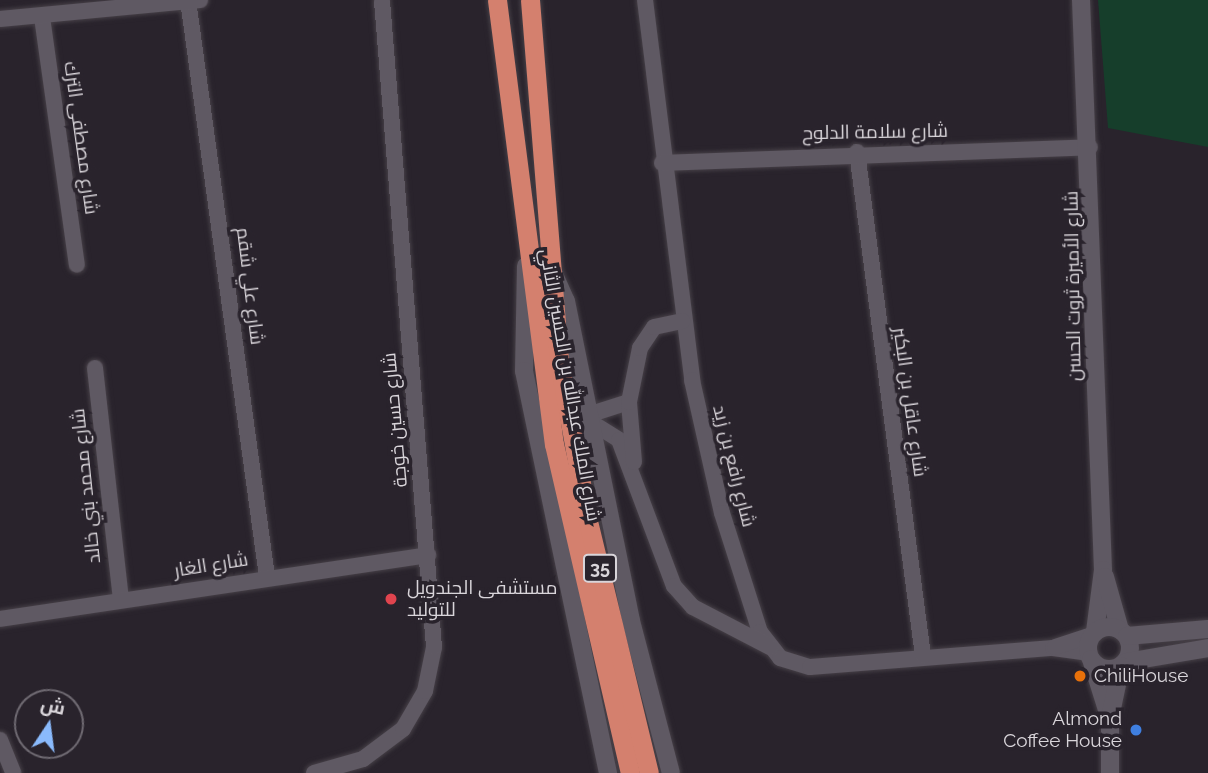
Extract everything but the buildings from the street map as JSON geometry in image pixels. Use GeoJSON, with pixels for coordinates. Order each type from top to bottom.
{"type":"FeatureCollection","features":[{"type":"Feature","properties":{"kind":"highway","name":"شارع الملك عبدالله بن الحسين الثاني"},"geometry":{"type":"LineString","coordinates":[[497,0],[526,266],[649,773]]}},
{"type":"Feature","properties":{"kind":"highway","name":"شارع الملك عبدالله بن الحسين الثاني"},"geometry":{"type":"LineString","coordinates":[[530,0],[547,263],[550,362],[568,515],[630,773]]}},
{"type":"Feature","properties":{"kind":"street"},"geometry":{"type":"LineString","coordinates":[[0,19],[42,18],[192,0]]}},
{"type":"Feature","properties":{"kind":"street","name":"شارع علي شقم"},"geometry":{"type":"LineString","coordinates":[[192,0],[267,577]]}},
{"type":"Feature","properties":{"kind":"street"},"geometry":{"type":"LineString","coordinates":[[373,0],[383,0]]}},
{"type":"Feature","properties":{"kind":"street","name":"شارع حسين خوجة"},"geometry":{"type":"LineString","coordinates":[[314,773],[380,749],[415,711],[434,647],[383,0]]}},
{"type":"Feature","properties":{"kind":"street","name":"شارع رافع بن زيد"},"geometry":{"type":"LineString","coordinates":[[645,0],[682,321],[722,513],[753,615],[770,647],[789,664],[810,667],[923,656],[1053,648],[1089,656]]}},
{"type":"Feature","properties":{"kind":"street","name":"شارع الأميرة ثروت الحسن"},"geometry":{"type":"LineString","coordinates":[[1081,0],[1090,147],[1102,570],[1089,656]]}},
{"type":"Feature","properties":{"kind":"street","name":"شارع مصطفى الترك"},"geometry":{"type":"LineString","coordinates":[[42,18],[77,265]]}},
{"type":"Feature","properties":{"kind":"street","name":"شارع سلامة الدلوح"},"geometry":{"type":"LineString","coordinates":[[662,163],[857,152],[1090,147]]}},
{"type":"Feature","properties":{"kind":"street","name":"شارع عاقل بن البكير"},"geometry":{"type":"LineString","coordinates":[[857,152],[923,656]]}},
{"type":"Feature","properties":{"kind":"street"},"geometry":{"type":"LineString","coordinates":[[547,263],[566,301],[589,418],[671,773]]}},
{"type":"Feature","properties":{"kind":"street"},"geometry":{"type":"LineString","coordinates":[[526,266],[524,371],[608,773]]}},
{"type":"Feature","properties":{"kind":"street"},"geometry":{"type":"LineString","coordinates":[[636,475],[629,402],[645,336],[682,321]]}},
{"type":"Feature","properties":{"kind":"street","name":"شارع محمد بني خالد"},"geometry":{"type":"LineString","coordinates":[[94,368],[121,599]]}},
{"type":"Feature","properties":{"kind":"street"},"geometry":{"type":"LineString","coordinates":[[589,418],[629,402]]}},
{"type":"Feature","properties":{"kind":"street"},"geometry":{"type":"LineString","coordinates":[[589,418],[619,440],[636,475],[674,586],[693,607],[770,647]]}},
{"type":"Feature","properties":{"kind":"street","name":"شارع الغار"},"geometry":{"type":"LineString","coordinates":[[0,619],[428,555]]}},
{"type":"Feature","properties":{"kind":"street","name":"شارع الأميرة ثروت الحسن"},"geometry":{"type":"LineString","coordinates":[[1102,570],[1124,633],[1123,664]]}},
{"type":"Feature","properties":{"kind":"street"},"geometry":{"type":"LineString","coordinates":[[1094,633],[1208,629]]}},
{"type":"Feature","properties":{"kind":"street","name":"شارع رافع بن زيد"},"geometry":{"type":"LineString","coordinates":[[1053,648],[1094,633]]}},
{"type":"Feature","properties":{"kind":"street"},"geometry":{"type":"LineString","coordinates":[[1089,656],[1104,669],[1208,648]]}},
{"type":"Feature","properties":{"kind":"street"},"geometry":{"type":"LineString","coordinates":[[1089,656],[1110,718]]}},
{"type":"Feature","properties":{"kind":"street"},"geometry":{"type":"LineString","coordinates":[[1110,773],[1110,718],[1123,664]]}},
{"type":"Feature","properties":{"kind":"street"},"geometry":{"type":"LineString","coordinates":[[2,747],[6,773]]}},
{"type":"Feature","properties":{"kind":"street"},"geometry":{"type":"LineString","coordinates":[[2,747],[13,773]]}},
{"type":"Feature","properties":{"kind":"green space"},"geometry":{"type":"Polygon","coordinates":[[[1098,0],[1208,0],[1208,147],[1108,128],[1098,0]]]}},
{"type":"Feature","properties":{"kind":"place","name":"مستشفى الجندويل للتوليد"},"geometry":{"type":"Point","coordinates":[391,599]}},
{"type":"Feature","properties":{"kind":"place","name":"ChiliHouse"},"geometry":{"type":"Point","coordinates":[1080,676]}},
{"type":"Feature","properties":{"kind":"place","name":"Almond Coffee House"},"geometry":{"type":"Point","coordinates":[1136,730]}}]}
